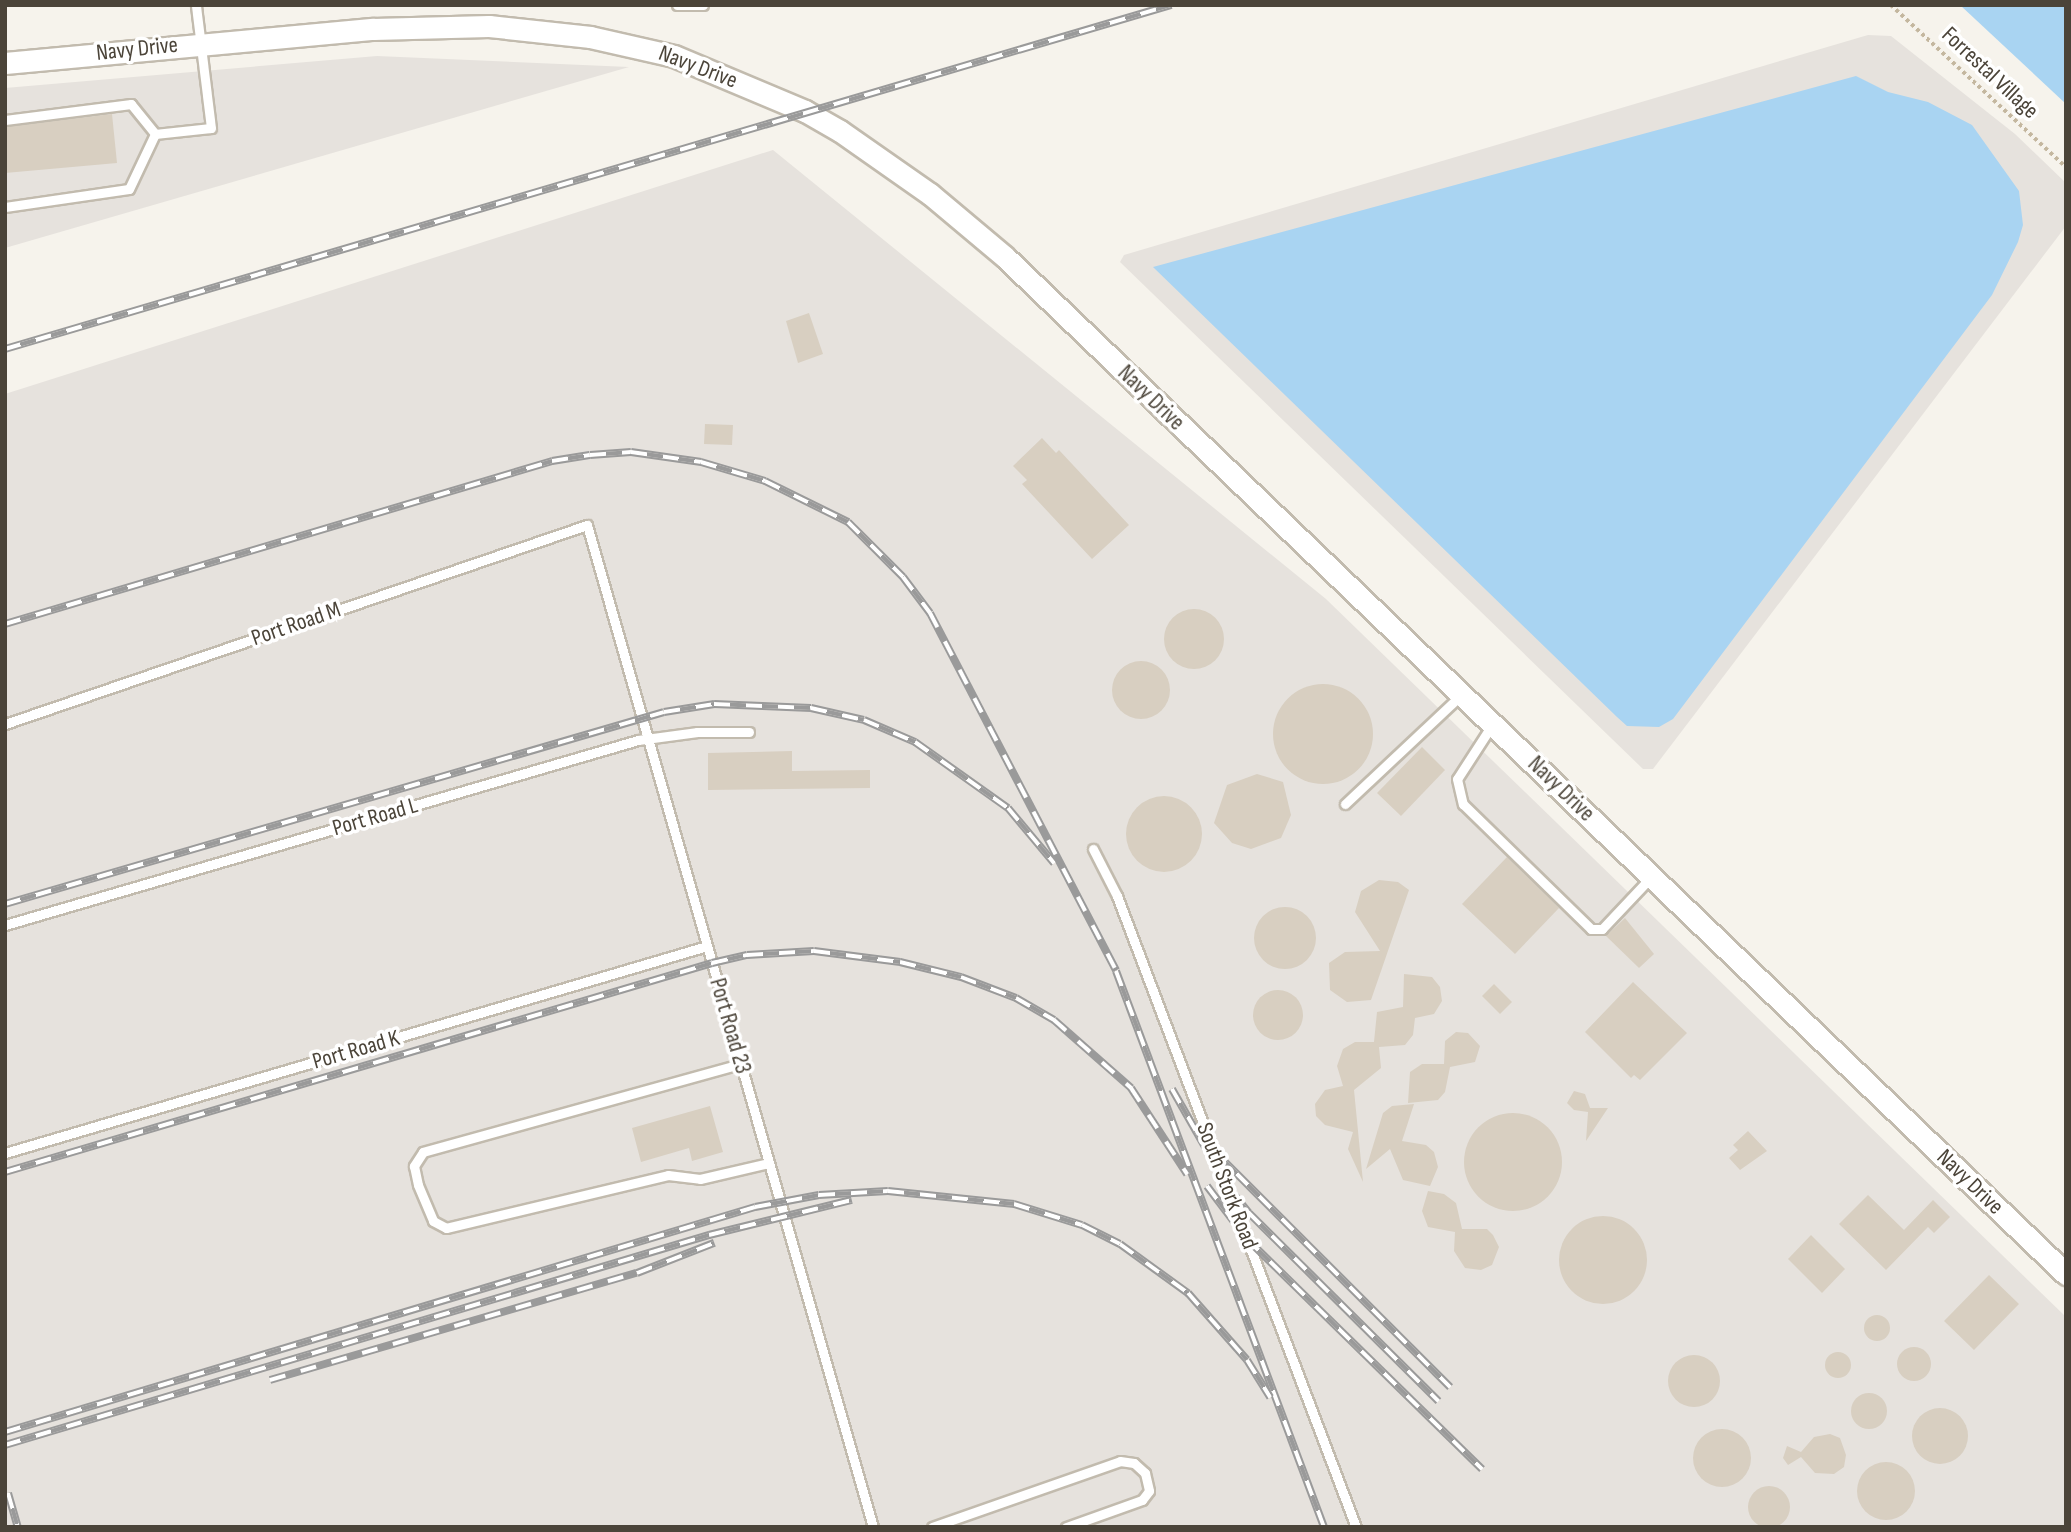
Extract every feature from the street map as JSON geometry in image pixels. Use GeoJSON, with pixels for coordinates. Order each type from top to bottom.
{"type":"FeatureCollection","features":[{"type":"Feature","properties":{"kind":"street","name":"Navy Drive"},"geometry":{"type":"LineString","coordinates":[[5,64],[199,43],[424,26],[541,31],[674,56],[805,111],[963,220],[1462,693],[2066,1274]]}},
{"type":"Feature","properties":{"kind":"lane"},"geometry":{"type":"LineString","coordinates":[[155,134],[211,128],[196,5]]}},
{"type":"Feature","properties":{"kind":"lane"},"geometry":{"type":"LineString","coordinates":[[677,5],[703,5]]}},
{"type":"Feature","properties":{"kind":"lane"},"geometry":{"type":"LineString","coordinates":[[5,120],[131,104],[155,134]]}},
{"type":"Feature","properties":{"kind":"lane"},"geometry":{"type":"LineString","coordinates":[[5,207],[129,189],[155,134]]}},
{"type":"Feature","properties":{"kind":"lane","name":"Port Road M"},"geometry":{"type":"LineString","coordinates":[[5,724],[587,525]]}},
{"type":"Feature","properties":{"kind":"lane","name":"Port Road 23"},"geometry":{"type":"LineString","coordinates":[[587,525],[873,1527]]}},
{"type":"Feature","properties":{"kind":"lane"},"geometry":{"type":"LineString","coordinates":[[1345,804],[1462,693]]}},
{"type":"Feature","properties":{"kind":"lane"},"geometry":{"type":"LineString","coordinates":[[1493,723],[1457,779],[1463,804],[1591,929],[1602,929],[1651,876]]}},
{"type":"Feature","properties":{"kind":"lane","name":"Port Road L"},"geometry":{"type":"LineString","coordinates":[[5,925],[648,738],[749,732]]}},
{"type":"Feature","properties":{"kind":"lane","name":"South Stork Road"},"geometry":{"type":"LineString","coordinates":[[1093,849],[1117,896],[1356,1527]]}},
{"type":"Feature","properties":{"kind":"lane","name":"Port Road K"},"geometry":{"type":"LineString","coordinates":[[5,1153],[707,946]]}},
{"type":"Feature","properties":{"kind":"lane"},"geometry":{"type":"LineString","coordinates":[[740,1064],[423,1153],[414,1166],[418,1185],[433,1221],[446,1228],[668,1175],[700,1179],[769,1164]]}},
{"type":"Feature","properties":{"kind":"lane"},"geometry":{"type":"LineString","coordinates":[[932,1527],[1120,1461],[1134,1463],[1144,1473],[1149,1491],[1142,1500],[1066,1527]]}},
{"type":"Feature","properties":{"kind":"path","name":"Forrestal Village"},"geometry":{"type":"LineString","coordinates":[[1891,5],[2066,167]]}},
{"type":"Feature","properties":{"kind":"shaded area"},"geometry":{"type":"Polygon","coordinates":[[[1868,35],[1891,36],[2015,134],[2066,183],[2066,226],[1653,769],[1643,769],[1120,262],[1124,255],[1868,35]]]}},
{"type":"Feature","properties":{"kind":"shaded area"},"geometry":{"type":"Polygon","coordinates":[[[377,56],[629,67],[5,248],[5,88],[377,56]]]}},
{"type":"Feature","properties":{"kind":"shaded area"},"geometry":{"type":"Polygon","coordinates":[[[773,150],[1326,599],[2066,1317],[2066,1527],[5,1527],[5,394],[773,150]]]}},
{"type":"Feature","properties":{"kind":"water"},"geometry":{"type":"Polygon","coordinates":[[[1960,5],[2066,5],[2066,104],[1960,5]]]}},
{"type":"Feature","properties":{"kind":"water"},"geometry":{"type":"Polygon","coordinates":[[[1856,76],[1888,92],[1928,102],[1972,125],[2019,191],[2023,225],[2018,242],[1992,295],[1673,719],[1659,727],[1627,726],[1617,717],[1153,267],[1856,76]]]}},
{"type":"Feature","properties":{"kind":"building"},"geometry":{"type":"Polygon","coordinates":[[[112,114],[117,163],[5,173],[5,127],[112,114]]]}},
{"type":"Feature","properties":{"kind":"building"},"geometry":{"type":"Polygon","coordinates":[[[809,313],[823,354],[798,363],[786,321],[809,313]]]}},
{"type":"Feature","properties":{"kind":"building"},"geometry":{"type":"Polygon","coordinates":[[[705,424],[733,425],[732,445],[704,444],[705,424]]]}},
{"type":"Feature","properties":{"kind":"building"},"geometry":{"type":"Polygon","coordinates":[[[1042,438],[1056,453],[1059,450],[1129,525],[1092,559],[1022,484],[1027,480],[1013,466],[1042,438]]]}},
{"type":"Feature","properties":{"kind":"building"},"geometry":{"type":"Polygon","coordinates":[[[1194,609],[1211,614],[1219,622],[1224,639],[1219,656],[1211,664],[1194,669],[1177,664],[1169,656],[1164,639],[1169,622],[1177,614],[1194,609]]]}},
{"type":"Feature","properties":{"kind":"building"},"geometry":{"type":"Polygon","coordinates":[[[1135,661],[1147,661],[1162,669],[1170,684],[1170,696],[1162,711],[1147,719],[1135,719],[1120,711],[1112,696],[1112,684],[1120,669],[1135,661]]]}},
{"type":"Feature","properties":{"kind":"building"},"geometry":{"type":"Polygon","coordinates":[[[1323,684],[1342,687],[1359,698],[1370,715],[1373,734],[1370,753],[1359,770],[1342,781],[1323,784],[1304,781],[1287,770],[1276,753],[1273,734],[1276,715],[1287,698],[1304,687],[1323,684]]]}},
{"type":"Feature","properties":{"kind":"building"},"geometry":{"type":"Polygon","coordinates":[[[1422,747],[1445,770],[1401,816],[1377,793],[1422,747]]]}},
{"type":"Feature","properties":{"kind":"building"},"geometry":{"type":"Polygon","coordinates":[[[792,751],[792,771],[870,770],[870,788],[708,790],[708,753],[792,751]]]}},
{"type":"Feature","properties":{"kind":"building"},"geometry":{"type":"Polygon","coordinates":[[[1257,774],[1283,782],[1291,815],[1281,838],[1251,849],[1232,843],[1214,823],[1227,785],[1257,774]]]}},
{"type":"Feature","properties":{"kind":"building"},"geometry":{"type":"Polygon","coordinates":[[[1164,796],[1178,799],[1191,807],[1199,820],[1202,834],[1199,848],[1191,861],[1178,869],[1164,872],[1150,869],[1137,861],[1129,848],[1126,834],[1129,820],[1137,807],[1150,799],[1164,796]]]}},
{"type":"Feature","properties":{"kind":"building"},"geometry":{"type":"Polygon","coordinates":[[[1507,857],[1559,908],[1515,954],[1462,904],[1507,857]]]}},
{"type":"Feature","properties":{"kind":"building"},"geometry":{"type":"Polygon","coordinates":[[[1379,880],[1398,882],[1409,890],[1371,1000],[1347,1002],[1330,990],[1329,963],[1345,952],[1380,951],[1355,912],[1361,891],[1379,880]]]}},
{"type":"Feature","properties":{"kind":"building"},"geometry":{"type":"Polygon","coordinates":[[[1285,907],[1297,909],[1307,916],[1314,926],[1314,950],[1307,960],[1297,967],[1285,969],[1273,967],[1263,960],[1256,950],[1254,938],[1256,926],[1263,916],[1273,909],[1285,907]]]}},
{"type":"Feature","properties":{"kind":"building"},"geometry":{"type":"Polygon","coordinates":[[[1625,918],[1654,954],[1639,968],[1606,936],[1625,918]]]}},
{"type":"Feature","properties":{"kind":"building"},"geometry":{"type":"Polygon","coordinates":[[[1404,974],[1432,977],[1440,987],[1442,1001],[1434,1014],[1415,1018],[1413,1035],[1405,1045],[1379,1047],[1381,1068],[1354,1090],[1363,1182],[1348,1149],[1353,1132],[1325,1125],[1316,1116],[1315,1104],[1325,1090],[1343,1086],[1337,1066],[1343,1049],[1355,1042],[1374,1042],[1377,1012],[1403,1007],[1404,974]]]}},
{"type":"Feature","properties":{"kind":"building"},"geometry":{"type":"Polygon","coordinates":[[[1633,982],[1687,1033],[1640,1080],[1634,1075],[1631,1078],[1585,1032],[1633,982]]]}},
{"type":"Feature","properties":{"kind":"building"},"geometry":{"type":"Polygon","coordinates":[[[1494,984],[1512,1002],[1500,1014],[1482,996],[1494,984]]]}},
{"type":"Feature","properties":{"kind":"building"},"geometry":{"type":"Polygon","coordinates":[[[1278,990],[1295,998],[1303,1015],[1295,1032],[1278,1040],[1261,1032],[1253,1015],[1261,998],[1278,990]]]}},
{"type":"Feature","properties":{"kind":"building"},"geometry":{"type":"Polygon","coordinates":[[[1456,1032],[1468,1033],[1480,1046],[1475,1062],[1450,1067],[1445,1092],[1438,1100],[1408,1103],[1410,1072],[1422,1064],[1444,1064],[1445,1041],[1456,1032]]]}},
{"type":"Feature","properties":{"kind":"building"},"geometry":{"type":"Polygon","coordinates":[[[1574,1091],[1585,1094],[1590,1108],[1608,1108],[1586,1141],[1588,1112],[1574,1110],[1567,1103],[1574,1091]]]}},
{"type":"Feature","properties":{"kind":"building"},"geometry":{"type":"Polygon","coordinates":[[[1414,1104],[1402,1141],[1426,1145],[1434,1152],[1438,1167],[1430,1186],[1403,1180],[1390,1149],[1366,1169],[1383,1113],[1392,1106],[1414,1104]]]}},
{"type":"Feature","properties":{"kind":"building"},"geometry":{"type":"Polygon","coordinates":[[[710,1106],[723,1152],[692,1161],[689,1148],[641,1162],[632,1128],[710,1106]]]}},
{"type":"Feature","properties":{"kind":"building"},"geometry":{"type":"Polygon","coordinates":[[[1513,1113],[1532,1117],[1547,1128],[1558,1143],[1562,1162],[1558,1181],[1547,1196],[1532,1207],[1513,1211],[1494,1207],[1479,1196],[1468,1181],[1464,1162],[1468,1143],[1479,1128],[1494,1117],[1513,1113]]]}},
{"type":"Feature","properties":{"kind":"building"},"geometry":{"type":"Polygon","coordinates":[[[1748,1131],[1767,1151],[1740,1170],[1729,1158],[1738,1150],[1733,1145],[1748,1131]]]}},
{"type":"Feature","properties":{"kind":"building"},"geometry":{"type":"Polygon","coordinates":[[[1428,1191],[1444,1194],[1456,1203],[1462,1229],[1487,1229],[1493,1235],[1499,1247],[1492,1265],[1481,1270],[1465,1268],[1454,1251],[1455,1232],[1428,1227],[1422,1211],[1428,1191]]]}},
{"type":"Feature","properties":{"kind":"building"},"geometry":{"type":"Polygon","coordinates":[[[1868,1195],[1904,1230],[1933,1200],[1950,1217],[1934,1233],[1928,1227],[1886,1270],[1839,1224],[1868,1195]]]}},
{"type":"Feature","properties":{"kind":"building"},"geometry":{"type":"Polygon","coordinates":[[[1603,1216],[1620,1220],[1634,1229],[1643,1243],[1647,1260],[1643,1277],[1634,1291],[1620,1300],[1603,1304],[1586,1300],[1572,1291],[1563,1277],[1559,1260],[1563,1243],[1572,1229],[1586,1220],[1603,1216]]]}},
{"type":"Feature","properties":{"kind":"building"},"geometry":{"type":"Polygon","coordinates":[[[1811,1235],[1845,1269],[1822,1293],[1788,1259],[1811,1235]]]}},
{"type":"Feature","properties":{"kind":"building"},"geometry":{"type":"Polygon","coordinates":[[[1989,1275],[2019,1304],[1974,1350],[1944,1321],[1989,1275]]]}},
{"type":"Feature","properties":{"kind":"building"},"geometry":{"type":"Polygon","coordinates":[[[1877,1315],[1886,1319],[1890,1328],[1886,1337],[1877,1341],[1868,1337],[1864,1328],[1868,1319],[1877,1315]]]}},
{"type":"Feature","properties":{"kind":"building"},"geometry":{"type":"Polygon","coordinates":[[[1914,1347],[1926,1352],[1931,1364],[1926,1376],[1914,1381],[1902,1376],[1897,1364],[1902,1352],[1914,1347]]]}},
{"type":"Feature","properties":{"kind":"building"},"geometry":{"type":"Polygon","coordinates":[[[1838,1352],[1847,1356],[1851,1365],[1847,1374],[1838,1378],[1829,1374],[1825,1365],[1829,1356],[1838,1352]]]}},
{"type":"Feature","properties":{"kind":"building"},"geometry":{"type":"Polygon","coordinates":[[[1694,1355],[1704,1357],[1712,1363],[1718,1371],[1718,1391],[1712,1399],[1704,1405],[1694,1407],[1684,1405],[1676,1399],[1670,1391],[1668,1381],[1670,1371],[1676,1363],[1684,1357],[1694,1355]]]}},
{"type":"Feature","properties":{"kind":"building"},"geometry":{"type":"Polygon","coordinates":[[[1869,1393],[1882,1398],[1887,1411],[1882,1424],[1869,1429],[1856,1424],[1851,1411],[1856,1398],[1869,1393]]]}},
{"type":"Feature","properties":{"kind":"building"},"geometry":{"type":"Polygon","coordinates":[[[1935,1408],[1945,1408],[1960,1416],[1966,1425],[1966,1447],[1960,1456],[1945,1464],[1935,1464],[1917,1452],[1912,1441],[1912,1431],[1924,1413],[1935,1408]]]}},
{"type":"Feature","properties":{"kind":"building"},"geometry":{"type":"Polygon","coordinates":[[[1722,1429],[1733,1431],[1746,1442],[1751,1458],[1749,1469],[1738,1482],[1722,1487],[1711,1485],[1698,1474],[1693,1458],[1695,1447],[1706,1434],[1722,1429]]]}},
{"type":"Feature","properties":{"kind":"building"},"geometry":{"type":"Polygon","coordinates":[[[1830,1434],[1840,1438],[1846,1455],[1844,1467],[1834,1474],[1815,1473],[1801,1457],[1788,1465],[1783,1458],[1787,1446],[1801,1452],[1814,1437],[1830,1434]]]}},
{"type":"Feature","properties":{"kind":"building"},"geometry":{"type":"Polygon","coordinates":[[[1886,1462],[1897,1464],[1910,1475],[1915,1491],[1913,1502],[1902,1515],[1886,1520],[1875,1518],[1862,1507],[1857,1491],[1859,1480],[1870,1467],[1886,1462]]]}},
{"type":"Feature","properties":{"kind":"building"},"geometry":{"type":"Polygon","coordinates":[[[1769,1486],[1784,1492],[1790,1507],[1784,1522],[1769,1528],[1754,1522],[1748,1507],[1754,1492],[1769,1486]]]}},
{"type":"Feature","properties":{"kind":"railway"},"geometry":{"type":"LineString","coordinates":[[5,349],[1171,5]]}},
{"type":"Feature","properties":{"kind":"railway"},"geometry":{"type":"LineString","coordinates":[[5,624],[552,461],[590,455],[631,452],[701,462],[765,481],[848,522],[903,577],[930,613],[1116,971],[1324,1527]]}},
{"type":"Feature","properties":{"kind":"railway"},"geometry":{"type":"LineString","coordinates":[[5,904],[664,712],[714,704],[811,708],[864,720],[915,742],[1008,808],[1054,863]]}},
{"type":"Feature","properties":{"kind":"railway"},"geometry":{"type":"LineString","coordinates":[[5,1172],[712,963],[747,955],[814,951],[900,962],[961,977],[1016,998],[1054,1020],[1131,1088],[1187,1174]]}},
{"type":"Feature","properties":{"kind":"railway"},"geometry":{"type":"LineString","coordinates":[[1172,1089],[1228,1187],[1249,1213],[1438,1401]]}},
{"type":"Feature","properties":{"kind":"railway"},"geometry":{"type":"LineString","coordinates":[[1214,1151],[1450,1387]]}},
{"type":"Feature","properties":{"kind":"railway"},"geometry":{"type":"LineString","coordinates":[[1207,1186],[1247,1239],[1482,1469]]}},
{"type":"Feature","properties":{"kind":"railway"},"geometry":{"type":"LineString","coordinates":[[5,1432],[755,1207],[819,1195],[888,1191],[1014,1204],[1082,1225],[1120,1244],[1188,1293],[1247,1360],[1270,1397]]}},
{"type":"Feature","properties":{"kind":"railway"},"geometry":{"type":"LineString","coordinates":[[5,1445],[709,1235],[852,1200]]}},
{"type":"Feature","properties":{"kind":"railway"},"geometry":{"type":"LineString","coordinates":[[270,1380],[637,1273],[714,1243]]}},
{"type":"Feature","properties":{"kind":"railway"},"geometry":{"type":"LineString","coordinates":[[8,1493],[18,1527]]}}]}
